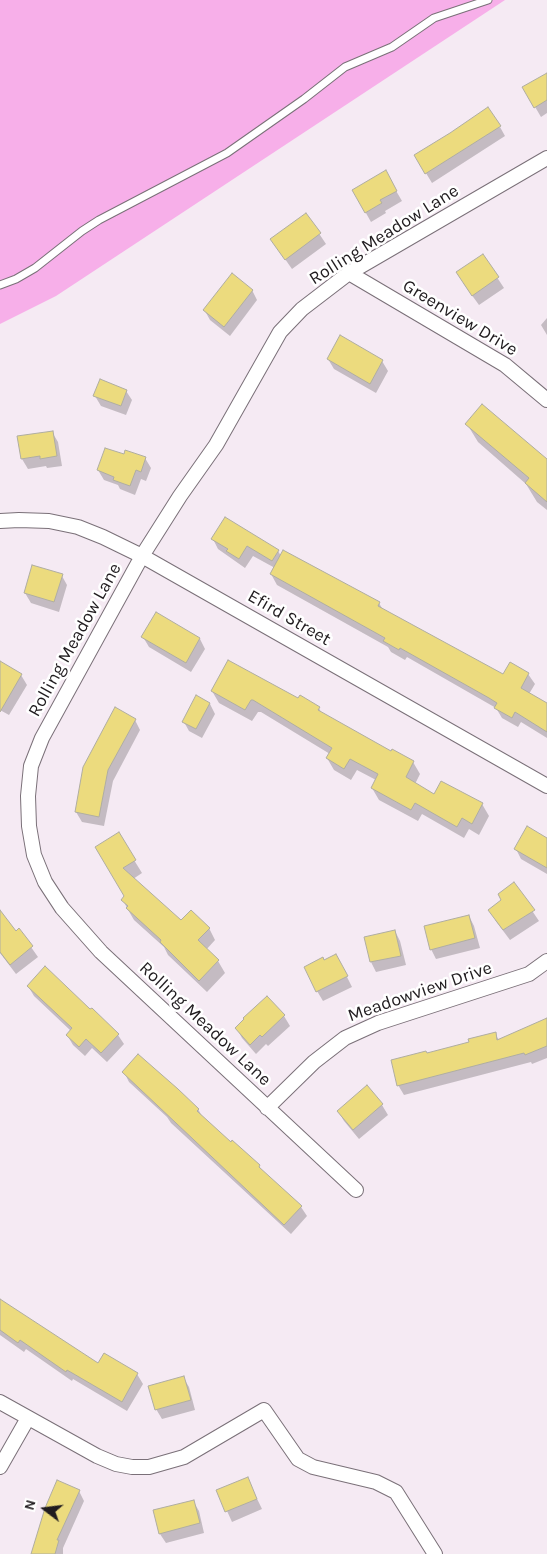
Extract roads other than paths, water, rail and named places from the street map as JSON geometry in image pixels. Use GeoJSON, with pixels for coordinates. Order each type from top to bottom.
{"type":"FeatureCollection","features":[{"type":"Feature","properties":{"kind":"street","name":"Rolling Meadow Lane"},"geometry":{"type":"LineString","coordinates":[[356,1190],[101,952],[62,908],[49,889],[34,855],[29,826],[28,796],[31,766],[42,738],[142,556],[180,496],[216,445],[280,332],[302,309],[349,274],[547,158]]}},
{"type":"Feature","properties":{"kind":"street","name":"Greenview Drive"},"geometry":{"type":"LineString","coordinates":[[349,274],[505,365],[547,400]]}},
{"type":"Feature","properties":{"kind":"street","name":"Efird Street"},"geometry":{"type":"LineString","coordinates":[[0,521],[49,521],[78,527],[103,537],[142,556],[547,786]]}},
{"type":"Feature","properties":{"kind":"street","name":"Meadowview Drive"},"geometry":{"type":"LineString","coordinates":[[267,1108],[314,1062],[345,1038],[378,1023],[529,974],[547,961]]}},
{"type":"Feature","properties":{"kind":"street"},"geometry":{"type":"LineString","coordinates":[[0,1402],[97,1456],[116,1464],[132,1467],[149,1467],[184,1457],[264,1410],[298,1459],[313,1467],[376,1482],[396,1492],[435,1554]]}},
{"type":"Feature","properties":{"kind":"street"},"geometry":{"type":"LineString","coordinates":[[0,1466],[28,1418]]}},
{"type":"Feature","properties":{"kind":"lane"},"geometry":{"type":"LineString","coordinates":[[0,285],[16,279],[35,268],[82,230],[99,220],[227,153],[345,68],[392,47],[434,18],[488,0]]}}]}
